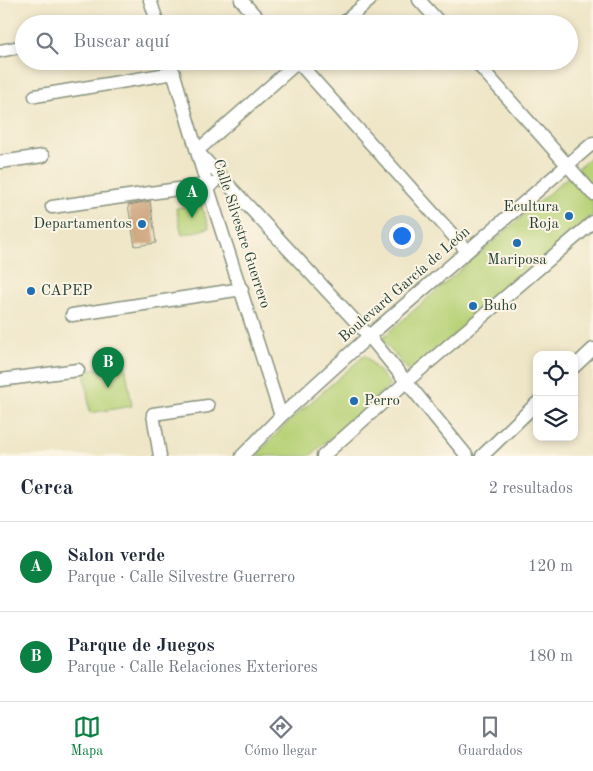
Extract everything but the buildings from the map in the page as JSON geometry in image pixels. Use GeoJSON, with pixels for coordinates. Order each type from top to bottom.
{"type":"FeatureCollection","features":[{"type":"Feature","properties":{"kind":"street"},"geometry":{"type":"LineString","coordinates":[[150,0],[155,15]]}},
{"type":"Feature","properties":{"kind":"street"},"geometry":{"type":"LineString","coordinates":[[241,0],[255,15]]}},
{"type":"Feature","properties":{"kind":"street"},"geometry":{"type":"LineString","coordinates":[[352,15],[370,0]]}},
{"type":"Feature","properties":{"kind":"street"},"geometry":{"type":"LineString","coordinates":[[419,0],[433,15]]}},
{"type":"Feature","properties":{"kind":"street"},"geometry":{"type":"LineString","coordinates":[[0,50],[15,48]]}},
{"type":"Feature","properties":{"kind":"street"},"geometry":{"type":"LineString","coordinates":[[35,96],[158,70]]}},
{"type":"Feature","properties":{"kind":"street","name":"Calle Silvestre Guerrero"},"geometry":{"type":"LineString","coordinates":[[173,70],[207,185],[281,416]]}},
{"type":"Feature","properties":{"kind":"street"},"geometry":{"type":"LineString","coordinates":[[289,70],[197,151],[369,336],[466,456]]}},
{"type":"Feature","properties":{"kind":"street"},"geometry":{"type":"LineString","coordinates":[[305,70],[467,251]]}},
{"type":"Feature","properties":{"kind":"street"},"geometry":{"type":"LineString","coordinates":[[483,70],[593,194]]}},
{"type":"Feature","properties":{"kind":"street","name":"Boulevard García de León"},"geometry":{"type":"LineString","coordinates":[[242,456],[281,416],[369,336],[593,143]]}},
{"type":"Feature","properties":{"kind":"street"},"geometry":{"type":"LineString","coordinates":[[0,162],[43,156]]}},
{"type":"Feature","properties":{"kind":"street"},"geometry":{"type":"LineString","coordinates":[[52,208],[226,182]]}},
{"type":"Feature","properties":{"kind":"street"},"geometry":{"type":"LineString","coordinates":[[326,455],[407,381],[593,222]]}},
{"type":"Feature","properties":{"kind":"street"},"geometry":{"type":"LineString","coordinates":[[72,315],[242,290]]}},
{"type":"Feature","properties":{"kind":"street"},"geometry":{"type":"LineString","coordinates":[[578,363],[593,348]]}},
{"type":"Feature","properties":{"kind":"street"},"geometry":{"type":"LineString","coordinates":[[0,380],[78,370]]}},
{"type":"Feature","properties":{"kind":"street"},"geometry":{"type":"LineString","coordinates":[[160,456],[153,414],[208,406]]}},
{"type":"Feature","properties":{"kind":"street"},"geometry":{"type":"LineString","coordinates":[[482,456],[533,407]]}},
{"type":"Feature","properties":{"kind":"green space"},"geometry":{"type":"Polygon","coordinates":[[[593,155],[593,215],[411,373],[381,339],[593,155]]]}},
{"type":"Feature","properties":{"kind":"green space"},"geometry":{"type":"Polygon","coordinates":[[[201,204],[209,228],[182,235],[176,208],[201,204]]]}},
{"type":"Feature","properties":{"kind":"green space"},"geometry":{"type":"Polygon","coordinates":[[[365,355],[390,385],[310,456],[256,456],[286,424],[365,355]]]}},
{"type":"Feature","properties":{"kind":"green space"},"geometry":{"type":"Polygon","coordinates":[[[125,364],[132,406],[90,413],[84,370],[125,364]]]}},
{"type":"Feature","properties":{"kind":"place","name":"Ecultura Roja"},"geometry":{"type":"Point","coordinates":[569,216]}},
{"type":"Feature","properties":{"kind":"place","name":"Salon verde"},"geometry":{"type":"Point","coordinates":[192,218]}},
{"type":"Feature","properties":{"kind":"place","name":"Departamentos"},"geometry":{"type":"Point","coordinates":[142,224]}},
{"type":"Feature","properties":{"kind":"place","name":"Mariposa"},"geometry":{"type":"Point","coordinates":[517,243]}},
{"type":"Feature","properties":{"kind":"place","name":"CAPEP"},"geometry":{"type":"Point","coordinates":[31,291]}},
{"type":"Feature","properties":{"kind":"place","name":"Buho"},"geometry":{"type":"Point","coordinates":[473,306]}},
{"type":"Feature","properties":{"kind":"place","name":"Parque de Juegos"},"geometry":{"type":"Point","coordinates":[108,388]}},
{"type":"Feature","properties":{"kind":"place","name":"Perro"},"geometry":{"type":"Point","coordinates":[354,401]}}]}
